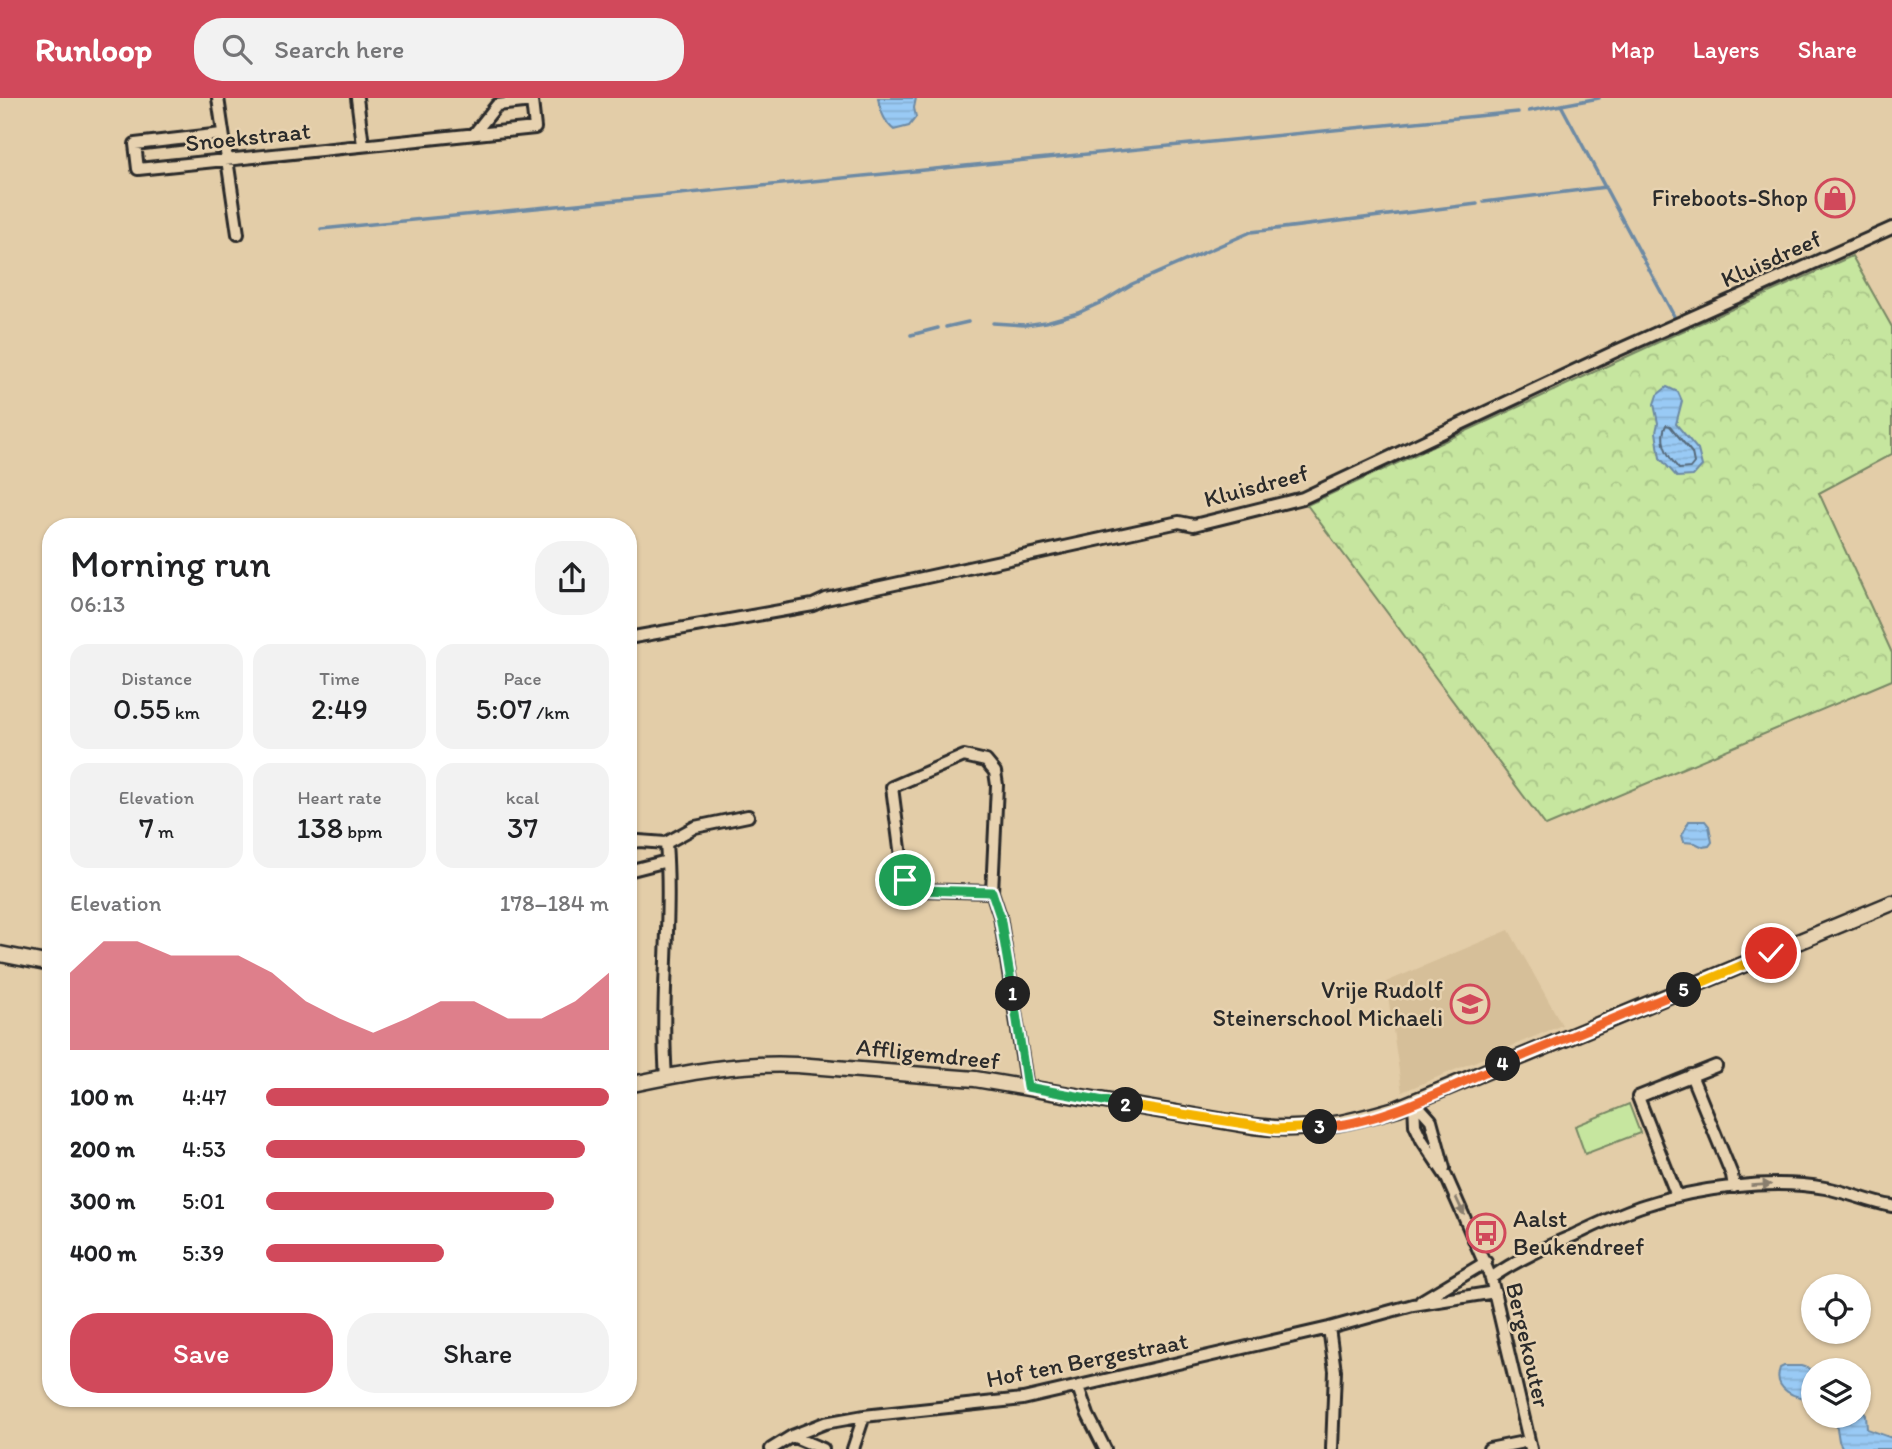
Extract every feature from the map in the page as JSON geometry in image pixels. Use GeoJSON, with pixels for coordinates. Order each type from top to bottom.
{"type":"FeatureCollection","features":[{"type":"Feature","properties":{"kind":"street"},"geometry":{"type":"LineString","coordinates":[[218,98],[238,234]]}},
{"type":"Feature","properties":{"kind":"street"},"geometry":{"type":"LineString","coordinates":[[357,98],[363,145]]}},
{"type":"Feature","properties":{"kind":"street","name":"Snoekstraat"},"geometry":{"type":"LineString","coordinates":[[222,134],[135,144],[138,169],[535,128],[532,102],[497,105],[474,134]]}},
{"type":"Feature","properties":{"kind":"street","name":"Kluisdreef"},"geometry":{"type":"LineString","coordinates":[[637,636],[813,605],[827,598],[1027,554],[1179,522],[1194,524],[1303,498],[1614,352],[1892,228]]}},
{"type":"Feature","properties":{"kind":"street"},"geometry":{"type":"LineString","coordinates":[[992,892],[919,890],[905,880],[892,787],[964,756],[986,761],[995,772],[997,785],[992,892],[1000,916],[1027,1087]]}},
{"type":"Feature","properties":{"kind":"street"},"geometry":{"type":"LineString","coordinates":[[637,841],[666,843],[695,827],[748,816]]}},
{"type":"Feature","properties":{"kind":"street"},"geometry":{"type":"LineString","coordinates":[[666,843],[669,895],[664,1048],[666,1077]]}},
{"type":"Feature","properties":{"kind":"street"},"geometry":{"type":"LineString","coordinates":[[637,869],[667,862]]}},
{"type":"Feature","properties":{"kind":"street","name":"Affligemdreef"},"geometry":{"type":"LineString","coordinates":[[637,1083],[725,1067],[772,1064],[927,1073],[1276,1129],[1328,1127],[1392,1110],[1892,903]]}},
{"type":"Feature","properties":{"kind":"street"},"geometry":{"type":"LineString","coordinates":[[0,954],[42,962]]}},
{"type":"Feature","properties":{"kind":"street"},"geometry":{"type":"LineString","coordinates":[[1677,1196],[1639,1097],[1716,1066]]}},
{"type":"Feature","properties":{"kind":"street"},"geometry":{"type":"LineString","coordinates":[[1691,1075],[1732,1175],[1734,1187]]}},
{"type":"Feature","properties":{"kind":"street","name":"Bergekouter"},"geometry":{"type":"LineString","coordinates":[[1414,1101],[1415,1125],[1446,1176],[1486,1262],[1530,1445]]}},
{"type":"Feature","properties":{"kind":"street"},"geometry":{"type":"LineString","coordinates":[[1491,1278],[1517,1261],[1599,1223],[1677,1196],[1734,1187],[1773,1185],[1824,1188],[1892,1206]]}},
{"type":"Feature","properties":{"kind":"street","name":"Hof ten Bergestraat"},"geometry":{"type":"LineString","coordinates":[[1413,1306],[1486,1262]]}},
{"type":"Feature","properties":{"kind":"street","name":"Hof ten Bergestraat"},"geometry":{"type":"LineString","coordinates":[[771,1449],[792,1436],[825,1423],[864,1416],[1023,1399],[1413,1306],[1495,1292]]}},
{"type":"Feature","properties":{"kind":"street"},"geometry":{"type":"LineString","coordinates":[[1329,1328],[1335,1371],[1332,1449]]}},
{"type":"Feature","properties":{"kind":"street"},"geometry":{"type":"LineString","coordinates":[[1078,1387],[1105,1449]]}},
{"type":"Feature","properties":{"kind":"street"},"geometry":{"type":"LineString","coordinates":[[853,1449],[864,1416]]}},
{"type":"Feature","properties":{"kind":"street"},"geometry":{"type":"LineString","coordinates":[[792,1436],[823,1449]]}},
{"type":"Feature","properties":{"kind":"street"},"geometry":{"type":"LineString","coordinates":[[1489,1449],[1530,1445]]}},
{"type":"Feature","properties":{"kind":"shaded area","name":"Vrije Rudolf Steinerschool Michaeli"},"geometry":{"type":"Polygon","coordinates":[[[1509,930],[1562,1025],[1402,1092],[1386,982],[1509,930]]]}},
{"type":"Feature","properties":{"kind":"green space"},"geometry":{"type":"Polygon","coordinates":[[[1852,256],[1892,327],[1892,454],[1819,493],[1892,653],[1892,680],[1546,826],[1307,505],[1678,333],[1852,256]]]}},
{"type":"Feature","properties":{"kind":"green space"},"geometry":{"type":"Polygon","coordinates":[[[1629,1104],[1640,1133],[1585,1154],[1575,1126],[1629,1104]]]}},
{"type":"Feature","properties":{"kind":"water"},"geometry":{"type":"Polygon","coordinates":[[[878,98],[916,98],[916,117],[909,126],[894,130],[883,116],[878,98]]]}},
{"type":"Feature","properties":{"kind":"water"},"geometry":{"type":"Polygon","coordinates":[[[1667,387],[1678,392],[1682,401],[1676,424],[1698,450],[1702,466],[1693,476],[1677,477],[1660,458],[1654,404],[1657,395],[1667,387]]]}},
{"type":"Feature","properties":{"kind":"water"},"geometry":{"type":"Polygon","coordinates":[[[1689,821],[1705,821],[1709,826],[1712,842],[1709,846],[1684,842],[1682,835],[1689,821]]]}},
{"type":"Feature","properties":{"kind":"water"},"geometry":{"type":"Polygon","coordinates":[[[1801,1366],[1801,1397],[1782,1387],[1778,1376],[1780,1368],[1801,1366]]]}},
{"type":"Feature","properties":{"kind":"water"},"geometry":{"type":"Polygon","coordinates":[[[1837,1428],[1867,1428],[1892,1438],[1892,1449],[1843,1449],[1837,1428]]]}},
{"type":"Feature","properties":{"kind":"waterway"},"geometry":{"type":"LineString","coordinates":[[1529,111],[1599,98]]}},
{"type":"Feature","properties":{"kind":"waterway"},"geometry":{"type":"LineString","coordinates":[[1561,105],[1674,316]]}},
{"type":"Feature","properties":{"kind":"waterway"},"geometry":{"type":"LineString","coordinates":[[321,229],[1518,112]]}},
{"type":"Feature","properties":{"kind":"waterway"},"geometry":{"type":"LineString","coordinates":[[1484,202],[1606,187]]}},
{"type":"Feature","properties":{"kind":"waterway"},"geometry":{"type":"LineString","coordinates":[[993,323],[1025,325],[1078,313],[1132,284],[1251,232],[1477,204]]}},
{"type":"Feature","properties":{"kind":"waterway"},"geometry":{"type":"LineString","coordinates":[[946,327],[968,322]]}},
{"type":"Feature","properties":{"kind":"waterway"},"geometry":{"type":"LineString","coordinates":[[911,335],[938,328]]}},
{"type":"Feature","properties":{"kind":"place","name":"Fireboots-Shop"},"geometry":{"type":"Point","coordinates":[1835,198]}},
{"type":"Feature","properties":{"kind":"place","name":"Vrije Rudolf Steinerschool Michaeli"},"geometry":{"type":"Point","coordinates":[1470,1004]}},
{"type":"Feature","properties":{"kind":"place","name":"Aalst Beukendreef"},"geometry":{"type":"Point","coordinates":[1486,1233]}},
{"type":"Feature","properties":{"kind":"route"},"geometry":{"type":"LineString","coordinates":[[905,880],[919,890],[992,892],[1000,916],[1027,1087],[1276,1129],[1328,1127],[1398,1108],[1771,953]]}}]}
